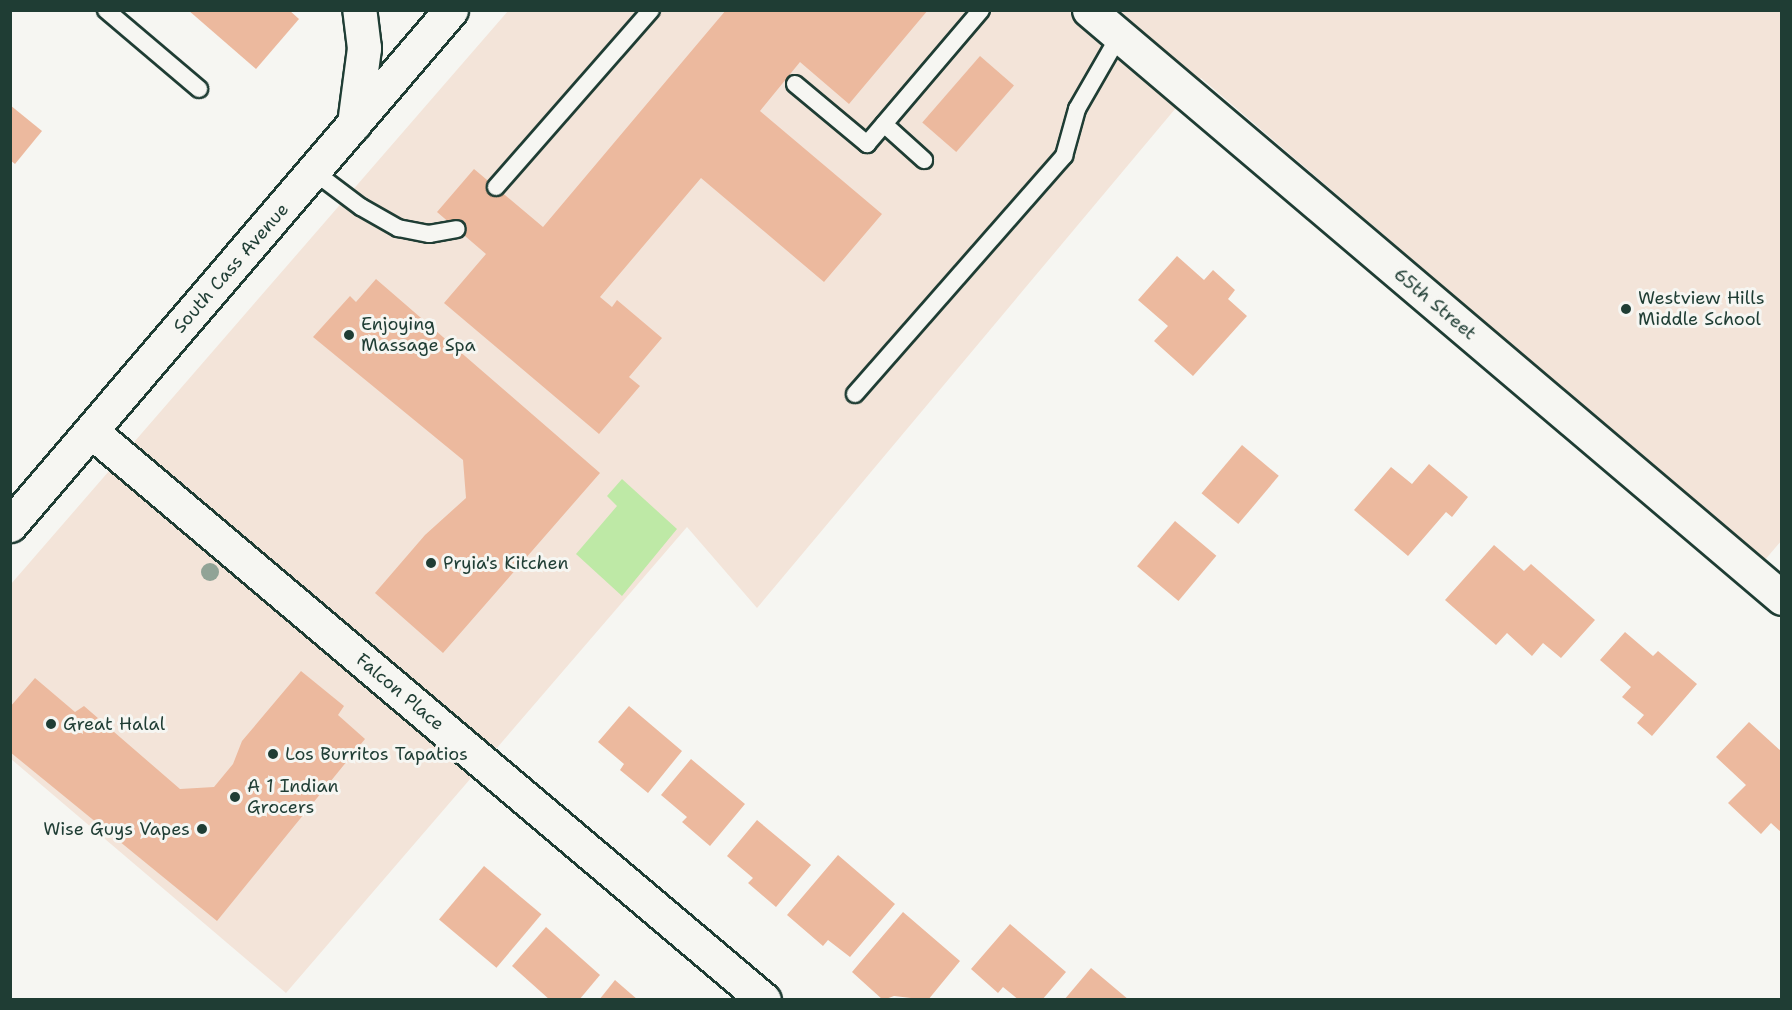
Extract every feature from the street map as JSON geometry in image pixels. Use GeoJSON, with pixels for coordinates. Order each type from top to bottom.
{"type":"FeatureCollection","features":[{"type":"Feature","properties":{"kind":"street"},"geometry":{"type":"LineString","coordinates":[[354,124],[364,48],[359,10]]}},
{"type":"Feature","properties":{"kind":"street","name":"South Cass Avenue"},"geometry":{"type":"LineString","coordinates":[[10,525],[451,10]]}},
{"type":"Feature","properties":{"kind":"street","name":"65th Street"},"geometry":{"type":"LineString","coordinates":[[1089,10],[1782,598]]}},
{"type":"Feature","properties":{"kind":"street","name":"Falcon Place"},"geometry":{"type":"LineString","coordinates":[[91,431],[764,999]]}},
{"type":"Feature","properties":{"kind":"lane"},"geometry":{"type":"LineString","coordinates":[[106,10],[199,89]]}},
{"type":"Feature","properties":{"kind":"lane"},"geometry":{"type":"LineString","coordinates":[[496,187],[651,10]]}},
{"type":"Feature","properties":{"kind":"lane"},"geometry":{"type":"LineString","coordinates":[[795,84],[867,144],[981,10]]}},
{"type":"Feature","properties":{"kind":"lane"},"geometry":{"type":"LineString","coordinates":[[855,394],[1064,156],[1077,109],[1119,36]]}},
{"type":"Feature","properties":{"kind":"lane"},"geometry":{"type":"LineString","coordinates":[[884,124],[924,160]]}},
{"type":"Feature","properties":{"kind":"lane"},"geometry":{"type":"LineString","coordinates":[[313,171],[361,207],[398,228],[429,234],[457,229]]}},
{"type":"Feature","properties":{"kind":"shaded area"},"geometry":{"type":"Polygon","coordinates":[[[508,11],[1781,11],[1782,540],[1764,561],[1201,78],[757,608],[687,527],[286,993],[11,759],[11,584],[508,11]]]}},
{"type":"Feature","properties":{"kind":"green space"},"geometry":{"type":"Polygon","coordinates":[[[622,479],[677,529],[622,596],[576,554],[617,506],[607,496],[622,479]]]}},
{"type":"Feature","properties":{"kind":"building"},"geometry":{"type":"Polygon","coordinates":[[[188,10],[289,10],[299,19],[256,69],[188,10]]]}},
{"type":"Feature","properties":{"kind":"building"},"geometry":{"type":"Polygon","coordinates":[[[726,10],[928,10],[849,104],[800,62],[760,111],[882,214],[824,282],[701,178],[600,297],[612,307],[617,300],[662,338],[629,377],[640,386],[599,434],[444,303],[486,254],[437,212],[474,169],[543,227],[726,10]]]}},
{"type":"Feature","properties":{"kind":"building"},"geometry":{"type":"Polygon","coordinates":[[[980,56],[1014,86],[956,152],[922,122],[980,56]]]}},
{"type":"Feature","properties":{"kind":"building"},"geometry":{"type":"Polygon","coordinates":[[[10,105],[42,131],[15,164],[10,160],[10,105]]]}},
{"type":"Feature","properties":{"kind":"building"},"geometry":{"type":"Polygon","coordinates":[[[1177,256],[1204,280],[1213,270],[1235,290],[1228,299],[1247,316],[1193,376],[1154,341],[1168,326],[1138,300],[1177,256]]]}},
{"type":"Feature","properties":{"kind":"building"},"geometry":{"type":"Polygon","coordinates":[[[376,279],[600,473],[443,653],[375,593],[425,535],[466,498],[463,460],[313,337],[350,296],[356,302],[376,279]]]}},
{"type":"Feature","properties":{"kind":"building"},"geometry":{"type":"Polygon","coordinates":[[[1242,445],[1279,476],[1238,524],[1202,493],[1242,445]]]}},
{"type":"Feature","properties":{"kind":"building"},"geometry":{"type":"Polygon","coordinates":[[[1429,464],[1468,497],[1452,517],[1446,512],[1408,556],[1354,510],[1391,467],[1412,484],[1429,464]]]}},
{"type":"Feature","properties":{"kind":"building"},"geometry":{"type":"Polygon","coordinates":[[[1175,521],[1216,556],[1178,601],[1137,566],[1175,521]]]}},
{"type":"Feature","properties":{"kind":"building"},"geometry":{"type":"Polygon","coordinates":[[[1494,545],[1524,571],[1531,564],[1595,620],[1561,658],[1543,643],[1532,656],[1507,633],[1496,645],[1445,600],[1494,545]]]}},
{"type":"Feature","properties":{"kind":"building"},"geometry":{"type":"Polygon","coordinates":[[[1625,632],[1653,656],[1658,651],[1697,684],[1652,736],[1637,723],[1644,715],[1622,697],[1631,687],[1600,660],[1625,632]]]}},
{"type":"Feature","properties":{"kind":"building"},"geometry":{"type":"Polygon","coordinates":[[[301,671],[344,706],[338,715],[365,739],[217,921],[10,752],[10,707],[35,678],[75,712],[84,706],[180,789],[214,787],[233,764],[242,741],[301,671]]]}},
{"type":"Feature","properties":{"kind":"building"},"geometry":{"type":"Polygon","coordinates":[[[629,706],[682,751],[648,793],[620,770],[624,764],[598,742],[629,706]]]}},
{"type":"Feature","properties":{"kind":"building"},"geometry":{"type":"Polygon","coordinates":[[[1749,722],[1782,752],[1782,833],[1771,823],[1761,834],[1728,803],[1746,785],[1716,757],[1749,722]]]}},
{"type":"Feature","properties":{"kind":"building"},"geometry":{"type":"Polygon","coordinates":[[[691,759],[745,804],[710,846],[682,822],[687,817],[661,795],[691,759]]]}},
{"type":"Feature","properties":{"kind":"building"},"geometry":{"type":"Polygon","coordinates":[[[757,820],[811,865],[776,907],[748,883],[753,878],[727,856],[757,820]]]}},
{"type":"Feature","properties":{"kind":"building"},"geometry":{"type":"Polygon","coordinates":[[[838,855],[895,904],[850,957],[828,940],[823,946],[787,915],[838,855]]]}},
{"type":"Feature","properties":{"kind":"building"},"geometry":{"type":"Polygon","coordinates":[[[484,866],[541,914],[496,968],[439,920],[484,866]]]}},
{"type":"Feature","properties":{"kind":"building"},"geometry":{"type":"Polygon","coordinates":[[[903,912],[960,961],[928,1000],[894,996],[883,1000],[852,972],[903,912]]]}},
{"type":"Feature","properties":{"kind":"building"},"geometry":{"type":"Polygon","coordinates":[[[1010,924],[1066,972],[1042,1000],[1019,1000],[1003,987],[998,993],[971,969],[1010,924]]]}},
{"type":"Feature","properties":{"kind":"building"},"geometry":{"type":"Polygon","coordinates":[[[546,927],[600,975],[579,1000],[550,1000],[512,966],[546,927]]]}},
{"type":"Feature","properties":{"kind":"building"},"geometry":{"type":"Polygon","coordinates":[[[1091,968],[1129,1000],[1064,1000],[1091,968]]]}},
{"type":"Feature","properties":{"kind":"building"},"geometry":{"type":"Polygon","coordinates":[[[615,980],[638,1000],[599,1000],[615,980]]]}},
{"type":"Feature","properties":{"kind":"place","name":"Westview Hills Middle School"},"geometry":{"type":"Point","coordinates":[1626,309]}},
{"type":"Feature","properties":{"kind":"place","name":"Enjoying Massage Spa"},"geometry":{"type":"Point","coordinates":[349,335]}},
{"type":"Feature","properties":{"kind":"place","name":"Pryia's Kitchen"},"geometry":{"type":"Point","coordinates":[431,563]}},
{"type":"Feature","properties":{"kind":"place","name":"Great Halal"},"geometry":{"type":"Point","coordinates":[51,724]}},
{"type":"Feature","properties":{"kind":"place","name":"Los Burritos Tapatios"},"geometry":{"type":"Point","coordinates":[273,754]}},
{"type":"Feature","properties":{"kind":"place","name":"A 1 Indian Grocers"},"geometry":{"type":"Point","coordinates":[235,797]}},
{"type":"Feature","properties":{"kind":"place","name":"Wise Guys Vapes"},"geometry":{"type":"Point","coordinates":[202,829]}}]}
